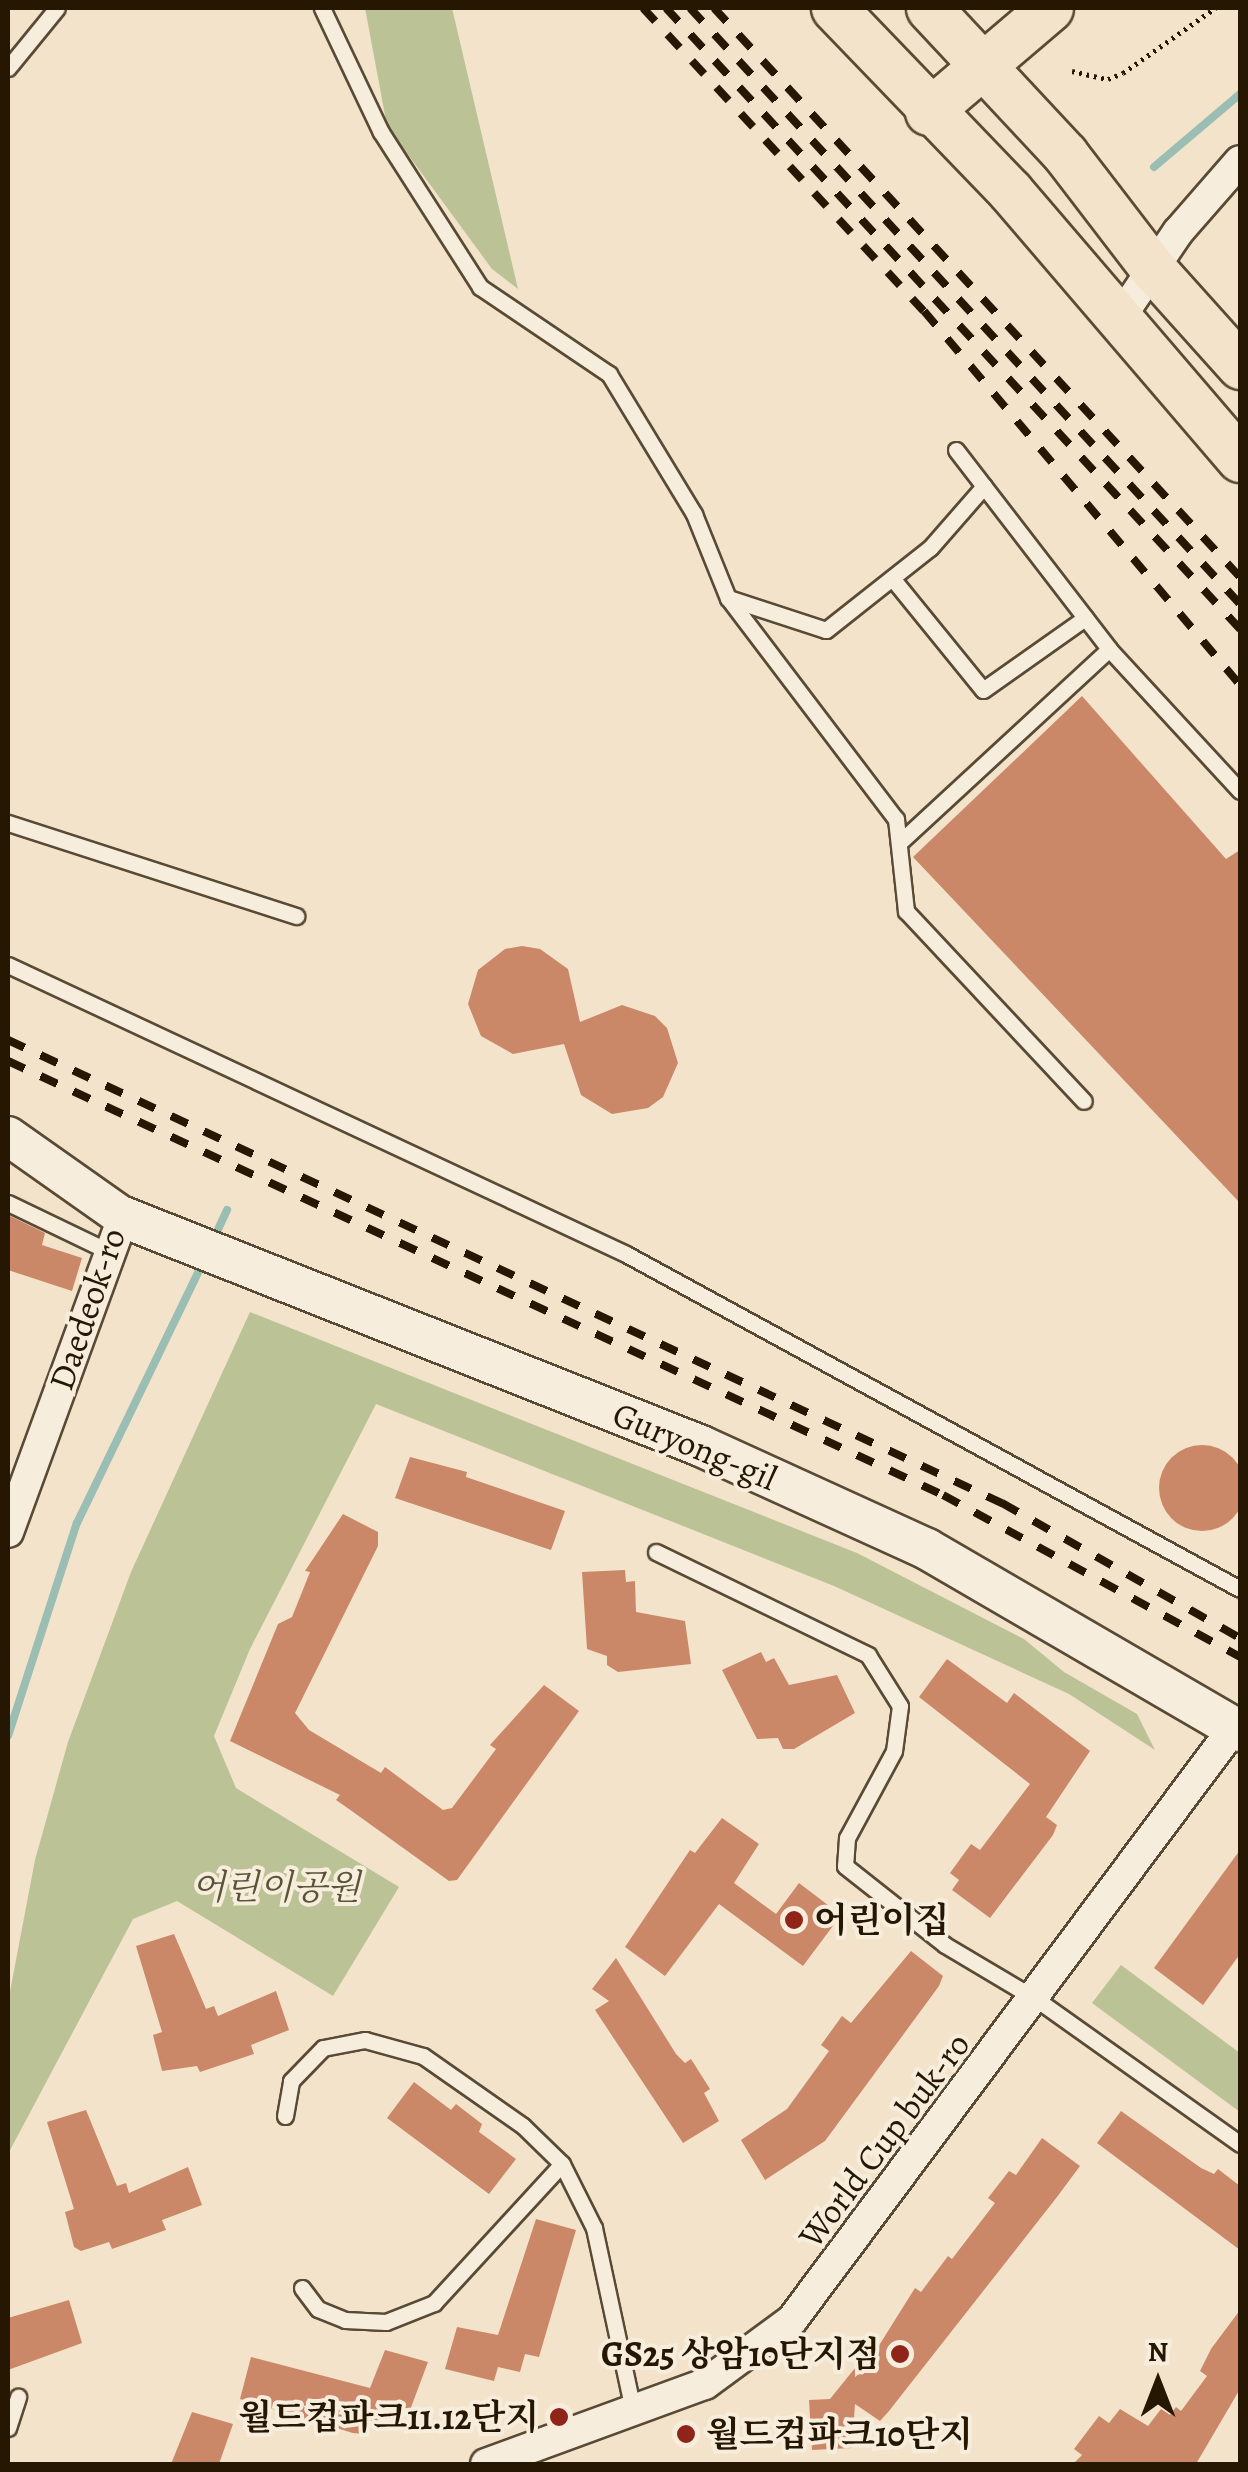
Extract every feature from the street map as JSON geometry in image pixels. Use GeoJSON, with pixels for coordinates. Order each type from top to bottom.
{"type":"FeatureCollection","features":[{"type":"Feature","properties":{"kind":"main road"},"geometry":{"type":"LineString","coordinates":[[834,8],[928,112],[1010,191],[1068,266],[1240,459]]}},
{"type":"Feature","properties":{"kind":"main road"},"geometry":{"type":"LineString","coordinates":[[929,8],[1064,154],[1154,270],[1240,366]]}},
{"type":"Feature","properties":{"kind":"main road"},"geometry":{"type":"LineString","coordinates":[[928,112],[1050,8]]}},
{"type":"Feature","properties":{"kind":"main road","name":"Guryong-gil"},"geometry":{"type":"LineString","coordinates":[[125,1231],[254,1267],[701,1446],[927,1549],[1238,1728]]}},
{"type":"Feature","properties":{"kind":"street"},"geometry":{"type":"LineString","coordinates":[[1117,322],[1207,195],[1239,165]]}},
{"type":"Feature","properties":{"kind":"street","name":"Daedeok-ro"},"geometry":{"type":"LineString","coordinates":[[8,1136],[125,1231],[8,1532]]}},
{"type":"Feature","properties":{"kind":"street","name":"World Cup buk-ro"},"geometry":{"type":"LineString","coordinates":[[486,2464],[634,2414],[705,2384],[792,2320],[1238,1728]]}},
{"type":"Feature","properties":{"kind":"lane"},"geometry":{"type":"LineString","coordinates":[[8,68],[57,8]]}},
{"type":"Feature","properties":{"kind":"lane"},"geometry":{"type":"LineString","coordinates":[[322,8],[381,132],[480,287],[609,374],[694,514],[728,598],[896,819],[906,912],[1084,1101]]}},
{"type":"Feature","properties":{"kind":"lane"},"geometry":{"type":"LineString","coordinates":[[956,450],[1109,649],[1240,792]]}},
{"type":"Feature","properties":{"kind":"lane"},"geometry":{"type":"LineString","coordinates":[[728,598],[826,630],[930,548],[984,486]]}},
{"type":"Feature","properties":{"kind":"lane"},"geometry":{"type":"LineString","coordinates":[[892,578],[983,690],[1086,618]]}},
{"type":"Feature","properties":{"kind":"lane"},"geometry":{"type":"LineString","coordinates":[[899,844],[1109,649]]}},
{"type":"Feature","properties":{"kind":"lane"},"geometry":{"type":"LineString","coordinates":[[8,823],[296,916]]}},
{"type":"Feature","properties":{"kind":"lane"},"geometry":{"type":"LineString","coordinates":[[8,965],[626,1254],[1240,1589]]}},
{"type":"Feature","properties":{"kind":"lane"},"geometry":{"type":"LineString","coordinates":[[8,1203],[125,1231]]}},
{"type":"Feature","properties":{"kind":"lane"},"geometry":{"type":"LineString","coordinates":[[656,1552],[868,1655],[900,1706],[894,1751],[847,1838],[845,1866],[945,1945],[1036,1999],[1240,2144]]}},
{"type":"Feature","properties":{"kind":"lane"},"geometry":{"type":"LineString","coordinates":[[286,2116],[291,2081],[324,2048],[365,2040],[423,2056],[473,2086],[562,2164],[594,2228],[634,2414]]}},
{"type":"Feature","properties":{"kind":"lane"},"geometry":{"type":"LineString","coordinates":[[302,2288],[318,2309],[345,2320],[386,2322],[434,2303],[562,2164]]}},
{"type":"Feature","properties":{"kind":"lane"},"geometry":{"type":"LineString","coordinates":[[8,2428],[18,2397]]}},
{"type":"Feature","properties":{"kind":"path"},"geometry":{"type":"LineString","coordinates":[[1072,71],[1108,80],[1216,8]]}},
{"type":"Feature","properties":{"kind":"green space"},"geometry":{"type":"Polygon","coordinates":[[[365,8],[452,8],[518,289],[492,269],[387,126],[365,8]]]}},
{"type":"Feature","properties":{"kind":"green space","name":"어린이공원"},"geometry":{"type":"Polygon","coordinates":[[[250,1312],[857,1553],[1024,1639],[1064,1672],[1137,1714],[1155,1750],[1069,1694],[834,1586],[376,1404],[250,1649],[214,1736],[236,1788],[399,1887],[333,1996],[177,1901],[133,1919],[8,2154],[8,2002],[35,1860],[68,1742],[131,1572],[250,1312]]]}},
{"type":"Feature","properties":{"kind":"green space"},"geometry":{"type":"Polygon","coordinates":[[[1121,1965],[1240,2053],[1240,2112],[1092,2003],[1121,1965]]]}},
{"type":"Feature","properties":{"kind":"building"},"geometry":{"type":"Polygon","coordinates":[[[1082,696],[1226,859],[1240,850],[1240,1203],[913,857],[1082,696]]]}},
{"type":"Feature","properties":{"kind":"building"},"geometry":{"type":"Polygon","coordinates":[[[505,949],[540,949],[568,969],[580,1022],[622,1005],[655,1016],[667,1028],[678,1063],[663,1097],[648,1108],[612,1114],[581,1095],[564,1044],[513,1054],[481,1036],[468,1004],[478,970],[505,949]]]}},
{"type":"Feature","properties":{"kind":"building"},"geometry":{"type":"Polygon","coordinates":[[[8,1215],[45,1233],[42,1245],[82,1258],[72,1291],[8,1270],[8,1215]]]}},
{"type":"Feature","properties":{"kind":"building"},"geometry":{"type":"Polygon","coordinates":[[[1202,1445],[1226,1452],[1238,1464],[1245,1488],[1238,1512],[1226,1524],[1202,1531],[1178,1524],[1166,1512],[1159,1488],[1166,1464],[1178,1452],[1202,1445]]]}},
{"type":"Feature","properties":{"kind":"building"},"geometry":{"type":"Polygon","coordinates":[[[410,1457],[467,1472],[466,1477],[565,1511],[551,1550],[395,1498],[410,1457]]]}},
{"type":"Feature","properties":{"kind":"building"},"geometry":{"type":"Polygon","coordinates":[[[343,1514],[378,1532],[378,1546],[295,1713],[309,1730],[381,1773],[385,1767],[443,1810],[452,1808],[496,1749],[490,1745],[544,1685],[579,1711],[457,1880],[449,1881],[336,1800],[340,1795],[230,1741],[278,1624],[292,1617],[310,1572],[305,1571],[343,1514]]]}},
{"type":"Feature","properties":{"kind":"building"},"geometry":{"type":"Polygon","coordinates":[[[625,1570],[626,1582],[635,1581],[636,1612],[685,1621],[691,1664],[618,1672],[607,1665],[607,1656],[587,1649],[582,1572],[625,1570]]]}},
{"type":"Feature","properties":{"kind":"building"},"geometry":{"type":"Polygon","coordinates":[[[761,1652],[766,1662],[774,1658],[789,1685],[837,1675],[855,1713],[794,1749],[783,1749],[778,1738],[757,1739],[722,1670],[761,1652]]]}},
{"type":"Feature","properties":{"kind":"building"},"geometry":{"type":"Polygon","coordinates":[[[947,1659],[1007,1703],[1014,1693],[1090,1751],[1046,1817],[1057,1825],[1053,1835],[990,1918],[952,1890],[959,1880],[950,1873],[971,1844],[980,1850],[1030,1784],[919,1697],[947,1659]]]}},
{"type":"Feature","properties":{"kind":"building"},"geometry":{"type":"Polygon","coordinates":[[[722,1818],[759,1844],[734,1883],[776,1914],[799,1883],[841,1915],[803,1966],[719,1904],[665,1976],[625,1947],[690,1850],[695,1853],[722,1818]]]}},
{"type":"Feature","properties":{"kind":"building"},"geometry":{"type":"Polygon","coordinates":[[[1240,1850],[1240,1954],[1203,2005],[1154,1968],[1240,1850]]]}},
{"type":"Feature","properties":{"kind":"building"},"geometry":{"type":"Polygon","coordinates":[[[174,1934],[206,2009],[214,2006],[218,2016],[276,1991],[289,2030],[251,2045],[254,2054],[200,2072],[197,2066],[162,2071],[153,2035],[162,2032],[136,1946],[174,1934]]]}},
{"type":"Feature","properties":{"kind":"building"},"geometry":{"type":"Polygon","coordinates":[[[911,1951],[943,1976],[939,1986],[825,2141],[765,2180],[741,2140],[787,2109],[829,2051],[821,2045],[842,2016],[851,2023],[911,1951]]]}},
{"type":"Feature","properties":{"kind":"building"},"geometry":{"type":"Polygon","coordinates":[[[616,1958],[676,2054],[685,2063],[691,2059],[710,2089],[704,2093],[719,2121],[683,2143],[595,2010],[609,2001],[592,1989],[616,1958]]]}},
{"type":"Feature","properties":{"kind":"building"},"geometry":{"type":"Polygon","coordinates":[[[414,2082],[451,2110],[456,2104],[482,2124],[479,2132],[516,2159],[489,2194],[387,2118],[414,2082]]]}},
{"type":"Feature","properties":{"kind":"building"},"geometry":{"type":"Polygon","coordinates":[[[86,2110],[117,2186],[126,2183],[129,2193],[188,2167],[202,2205],[162,2220],[166,2230],[112,2249],[109,2242],[81,2251],[74,2247],[65,2212],[74,2209],[47,2122],[86,2110]]]}},
{"type":"Feature","properties":{"kind":"building"},"geometry":{"type":"Polygon","coordinates":[[[1121,2111],[1201,2168],[1214,2174],[1218,2169],[1240,2186],[1240,2250],[1097,2143],[1121,2111]]]}},
{"type":"Feature","properties":{"kind":"building"},"geometry":{"type":"Polygon","coordinates":[[[1042,2138],[1080,2166],[880,2421],[855,2404],[852,2448],[812,2450],[809,2400],[830,2399],[855,2368],[855,2377],[863,2371],[915,2288],[921,2292],[948,2256],[952,2259],[995,2203],[988,2198],[1009,2171],[1016,2175],[1042,2138]]]}},
{"type":"Feature","properties":{"kind":"building"},"geometry":{"type":"Polygon","coordinates":[[[536,2219],[576,2230],[539,2357],[525,2354],[520,2372],[498,2367],[494,2381],[445,2369],[457,2327],[498,2335],[536,2219]]]}},
{"type":"Feature","properties":{"kind":"building"},"geometry":{"type":"Polygon","coordinates":[[[69,2300],[82,2343],[8,2370],[8,2318],[69,2300]]]}},
{"type":"Feature","properties":{"kind":"building"},"geometry":{"type":"Polygon","coordinates":[[[1240,2310],[1240,2389],[1196,2464],[1073,2464],[1082,2455],[1074,2449],[1099,2416],[1109,2423],[1120,2409],[1148,2426],[1161,2409],[1170,2415],[1176,2407],[1181,2411],[1207,2376],[1200,2371],[1211,2349],[1240,2310]]]}},
{"type":"Feature","properties":{"kind":"building"},"geometry":{"type":"Polygon","coordinates":[[[385,2350],[428,2362],[410,2410],[396,2407],[390,2426],[369,2420],[365,2434],[353,2433],[240,2399],[251,2357],[370,2388],[385,2350]]]}},
{"type":"Feature","properties":{"kind":"building"},"geometry":{"type":"Polygon","coordinates":[[[192,2412],[233,2424],[219,2464],[171,2464],[192,2412]]]}},
{"type":"Feature","properties":{"kind":"waterway"},"geometry":{"type":"LineString","coordinates":[[1154,167],[1240,94]]}},
{"type":"Feature","properties":{"kind":"waterway"},"geometry":{"type":"LineString","coordinates":[[214,1238],[227,1210]]}},
{"type":"Feature","properties":{"kind":"waterway"},"geometry":{"type":"LineString","coordinates":[[8,1736],[77,1523],[204,1260]]}},
{"type":"Feature","properties":{"kind":"railway"},"geometry":{"type":"LineString","coordinates":[[643,8],[924,311],[1240,685]]}},
{"type":"Feature","properties":{"kind":"railway"},"geometry":{"type":"LineString","coordinates":[[666,8],[1240,629]]}},
{"type":"Feature","properties":{"kind":"railway"},"geometry":{"type":"LineString","coordinates":[[690,8],[1240,604]]}},
{"type":"Feature","properties":{"kind":"railway"},"geometry":{"type":"LineString","coordinates":[[714,8],[1240,577]]}},
{"type":"Feature","properties":{"kind":"railway"},"geometry":{"type":"LineString","coordinates":[[8,1040],[1002,1503],[1240,1638]]}},
{"type":"Feature","properties":{"kind":"railway"},"geometry":{"type":"LineString","coordinates":[[8,1061],[943,1495],[1240,1657]]}},
{"type":"Feature","properties":{"kind":"place","name":"어린이집"},"geometry":{"type":"Point","coordinates":[794,1920]}},
{"type":"Feature","properties":{"kind":"place","name":"GS25 상암10단지점"},"geometry":{"type":"Point","coordinates":[900,2354]}},
{"type":"Feature","properties":{"kind":"place","name":"월드컵파크11.12단지"},"geometry":{"type":"Point","coordinates":[559,2417]}},
{"type":"Feature","properties":{"kind":"place","name":"월드컵파크10단지"},"geometry":{"type":"Point","coordinates":[686,2434]}}]}
